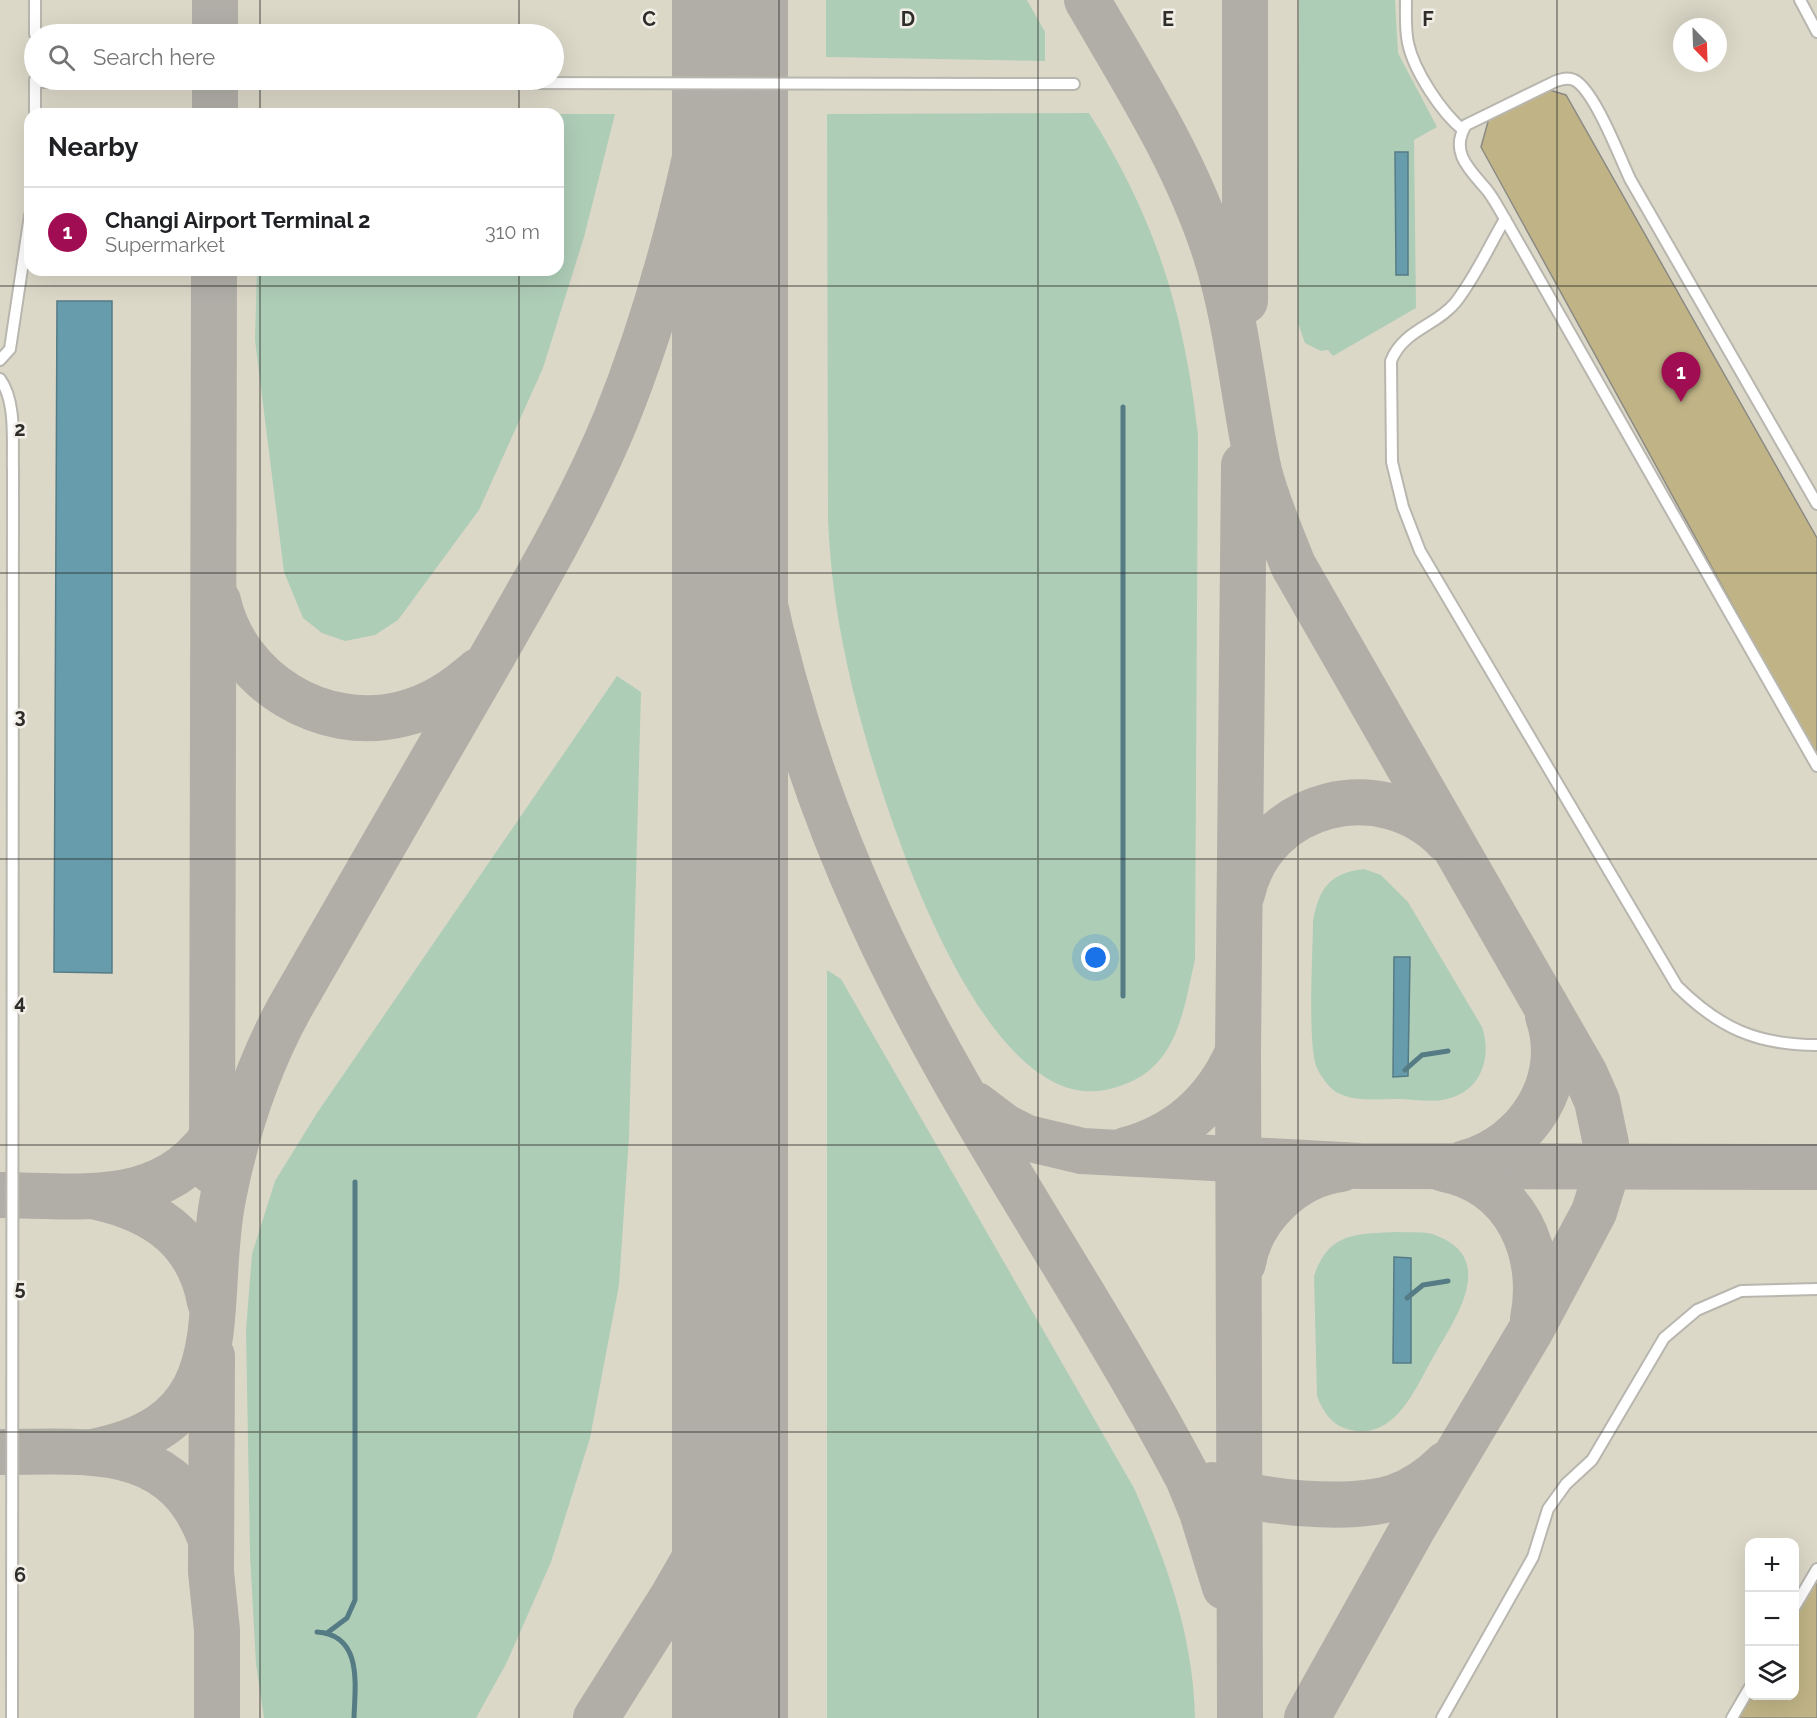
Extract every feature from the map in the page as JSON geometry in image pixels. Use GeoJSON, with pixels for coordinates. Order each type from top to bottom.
{"type":"FeatureCollection","features":[{"type":"Feature","properties":{"kind":"lane"},"geometry":{"type":"LineString","coordinates":[[35,0],[35,24]]}},
{"type":"Feature","properties":{"kind":"lane"},"geometry":{"type":"LineString","coordinates":[[1406,0],[1406,30],[1411,54],[1442,109],[1463,130]]}},
{"type":"Feature","properties":{"kind":"lane"},"geometry":{"type":"LineString","coordinates":[[1800,0],[1817,32]]}},
{"type":"Feature","properties":{"kind":"lane"},"geometry":{"type":"LineString","coordinates":[[1817,504],[1630,179],[1606,125],[1582,86],[1569,78],[1556,81],[1500,110],[1472,121],[1459,137],[1460,153],[1505,219],[1817,766]]}},
{"type":"Feature","properties":{"kind":"lane"},"geometry":{"type":"LineString","coordinates":[[564,83],[1074,84]]}},
{"type":"Feature","properties":{"kind":"lane"},"geometry":{"type":"LineString","coordinates":[[35,90],[35,108]]}},
{"type":"Feature","properties":{"kind":"lane"},"geometry":{"type":"LineString","coordinates":[[1505,219],[1456,302],[1410,335],[1395,351],[1391,361],[1392,462],[1410,529],[1420,551],[1677,986],[1713,1018],[1744,1034],[1785,1044],[1817,1045]]}},
{"type":"Feature","properties":{"kind":"lane"},"geometry":{"type":"LineString","coordinates":[[0,360],[10,349],[24,255]]}},
{"type":"Feature","properties":{"kind":"lane"},"geometry":{"type":"LineString","coordinates":[[0,379],[9,404],[13,471],[12,1718]]}},
{"type":"Feature","properties":{"kind":"lane"},"geometry":{"type":"LineString","coordinates":[[1442,1718],[1533,1557],[1548,1509],[1557,1494],[1592,1460],[1664,1338],[1697,1310],[1730,1295],[1763,1289],[1817,1289]]}},
{"type":"Feature","properties":{"kind":"lane"},"geometry":{"type":"LineString","coordinates":[[1799,1600],[1817,1569]]}},
{"type":"Feature","properties":{"kind":"lane"},"geometry":{"type":"LineString","coordinates":[[1732,1718],[1745,1694]]}},
{"type":"Feature","properties":{"kind":"shaded area"},"geometry":{"type":"Polygon","coordinates":[[[0,0],[1817,0],[1817,1718],[0,1718],[0,0]]]}},
{"type":"Feature","properties":{"kind":"green space"},"geometry":{"type":"Polygon","coordinates":[[[826,0],[1027,0],[1045,32],[1045,61],[826,57],[826,0]]]}},
{"type":"Feature","properties":{"kind":"green space"},"geometry":{"type":"Polygon","coordinates":[[[1299,0],[1395,0],[1398,53],[1437,127],[1414,140],[1416,308],[1333,356],[1328,350],[1321,351],[1305,343],[1298,323],[1299,0]],[[1395,152],[1397,275],[1407,152],[1395,152]]]}},
{"type":"Feature","properties":{"kind":"green space"},"geometry":{"type":"Polygon","coordinates":[[[1089,113],[1132,191],[1163,267],[1184,347],[1198,435],[1195,959],[1180,1023],[1161,1058],[1147,1072],[1129,1083],[1105,1090],[1056,1083],[1010,1048],[969,991],[932,921],[901,846],[857,707],[836,607],[828,520],[827,114],[1089,113]]]}},
{"type":"Feature","properties":{"kind":"green space"},"geometry":{"type":"Polygon","coordinates":[[[564,114],[615,114],[584,237],[543,368],[479,510],[398,620],[375,635],[345,641],[322,633],[303,618],[284,572],[255,340],[257,276],[564,276],[564,114]]]}},
{"type":"Feature","properties":{"kind":"green space"},"geometry":{"type":"Polygon","coordinates":[[[617,676],[641,692],[629,1137],[619,1285],[590,1438],[551,1562],[506,1664],[476,1718],[264,1718],[256,1664],[250,1555],[246,1330],[252,1254],[275,1181],[317,1113],[617,676]]]}},
{"type":"Feature","properties":{"kind":"green space"},"geometry":{"type":"Polygon","coordinates":[[[1364,869],[1381,875],[1408,902],[1482,1027],[1486,1049],[1485,1060],[1476,1080],[1459,1095],[1435,1101],[1352,1098],[1332,1089],[1317,1068],[1311,1020],[1313,921],[1319,900],[1328,884],[1342,874],[1364,869]],[[1394,957],[1393,1076],[1408,1076],[1409,957],[1394,957]]]}},
{"type":"Feature","properties":{"kind":"green space"},"geometry":{"type":"Polygon","coordinates":[[[827,970],[841,979],[1134,1488],[1167,1572],[1184,1629],[1193,1687],[1195,1718],[827,1718],[827,970]]]}},
{"type":"Feature","properties":{"kind":"green space"},"geometry":{"type":"Polygon","coordinates":[[[1398,1232],[1431,1234],[1454,1245],[1465,1258],[1468,1273],[1466,1289],[1453,1323],[1403,1408],[1381,1427],[1367,1431],[1351,1430],[1339,1426],[1330,1418],[1322,1408],[1317,1396],[1314,1276],[1320,1261],[1336,1243],[1357,1235],[1398,1232]]]}},
{"type":"Feature","properties":{"kind":"water"},"geometry":{"type":"Polygon","coordinates":[[[1395,152],[1408,152],[1408,275],[1396,275],[1395,152]]]}},
{"type":"Feature","properties":{"kind":"water"},"geometry":{"type":"Polygon","coordinates":[[[57,301],[112,301],[112,973],[54,972],[57,301]]]}},
{"type":"Feature","properties":{"kind":"water"},"geometry":{"type":"Polygon","coordinates":[[[1394,957],[1410,957],[1408,1076],[1393,1077],[1394,957]]]}},
{"type":"Feature","properties":{"kind":"water"},"geometry":{"type":"Polygon","coordinates":[[[1394,1257],[1411,1258],[1411,1363],[1393,1363],[1394,1257]]]}},
{"type":"Feature","properties":{"kind":"building"},"geometry":{"type":"Polygon","coordinates":[[[1536,86],[1566,95],[1817,538],[1817,759],[1481,147],[1491,111],[1536,86]]]}},
{"type":"Feature","properties":{"kind":"building"},"geometry":{"type":"Polygon","coordinates":[[[1817,1580],[1817,1718],[1734,1718],[1747,1700],[1799,1700],[1799,1609],[1817,1580]]]}},
{"type":"Feature","properties":{"kind":"waterway"},"geometry":{"type":"LineString","coordinates":[[1123,407],[1123,996]]}},
{"type":"Feature","properties":{"kind":"waterway"},"geometry":{"type":"LineString","coordinates":[[1405,1070],[1422,1055],[1448,1051]]}},
{"type":"Feature","properties":{"kind":"waterway"},"geometry":{"type":"LineString","coordinates":[[327,1633],[347,1618],[355,1600],[355,1182]]}},
{"type":"Feature","properties":{"kind":"waterway"},"geometry":{"type":"LineString","coordinates":[[1407,1298],[1423,1285],[1448,1281]]}},
{"type":"Feature","properties":{"kind":"waterway"},"geometry":{"type":"LineString","coordinates":[[317,1632],[332,1635],[342,1642],[349,1652],[355,1677],[354,1718]]}},
{"type":"Feature","properties":{"kind":"taxiway"},"geometry":{"type":"LineString","coordinates":[[215,0],[215,24]]}},
{"type":"Feature","properties":{"kind":"taxiway"},"geometry":{"type":"LineString","coordinates":[[92,1452],[140,1437],[174,1416],[194,1389],[206,1356],[212,1320],[217,1240],[223,1198],[234,1149],[257,1077],[289,1009],[535,582],[602,452],[636,367],[668,264],[695,160],[728,0]]}},
{"type":"Feature","properties":{"kind":"taxiway"},"geometry":{"type":"LineString","coordinates":[[1087,0],[1158,123],[1203,219],[1223,279],[1235,333],[1259,471],[1270,507],[1293,565],[1585,1074],[1597,1101],[1606,1144],[1603,1183],[1594,1212],[1531,1330],[1413,1528],[1307,1718]]}},
{"type":"Feature","properties":{"kind":"taxiway"},"geometry":{"type":"LineString","coordinates":[[1245,0],[1245,301]]}},
{"type":"Feature","properties":{"kind":"taxiway"},"geometry":{"type":"LineString","coordinates":[[215,90],[215,108]]}},
{"type":"Feature","properties":{"kind":"taxiway"},"geometry":{"type":"LineString","coordinates":[[212,1171],[214,276]]}},
{"type":"Feature","properties":{"kind":"taxiway"},"geometry":{"type":"LineString","coordinates":[[730,334],[745,490],[760,583],[792,710],[820,794],[852,876],[905,989],[943,1060],[1109,1338],[1188,1478],[1202,1512],[1225,1587]]}},
{"type":"Feature","properties":{"kind":"taxiway"},"geometry":{"type":"LineString","coordinates":[[1240,1718],[1238,1052],[1244,465]]}},
{"type":"Feature","properties":{"kind":"taxiway"},"geometry":{"type":"LineString","coordinates":[[218,601],[228,630],[243,655],[263,677],[287,695],[313,708],[342,716],[372,718],[413,711],[443,697],[478,671]]}},
{"type":"Feature","properties":{"kind":"taxiway"},"geometry":{"type":"LineString","coordinates":[[1242,894],[1254,862],[1274,836],[1299,818],[1328,806],[1359,802],[1390,807],[1420,819],[1447,840]]}},
{"type":"Feature","properties":{"kind":"taxiway"},"geometry":{"type":"LineString","coordinates":[[1465,1163],[1488,1154],[1508,1142],[1525,1126],[1538,1107],[1548,1086],[1553,1064],[1553,1040],[1548,1016]]}},
{"type":"Feature","properties":{"kind":"taxiway"},"geometry":{"type":"LineString","coordinates":[[1126,1150],[1163,1136],[1194,1114],[1219,1086],[1238,1052]]}},
{"type":"Feature","properties":{"kind":"taxiway"},"geometry":{"type":"LineString","coordinates":[[976,1105],[1005,1127],[1027,1138],[1082,1151],[1360,1166],[1817,1167]]}},
{"type":"Feature","properties":{"kind":"taxiway"},"geometry":{"type":"LineString","coordinates":[[0,1195],[94,1196],[151,1185],[177,1172],[200,1152],[221,1124]]}},
{"type":"Feature","properties":{"kind":"taxiway"},"geometry":{"type":"LineString","coordinates":[[1243,1263],[1255,1229],[1277,1201],[1291,1189],[1307,1180],[1341,1169]]}},
{"type":"Feature","properties":{"kind":"taxiway"},"geometry":{"type":"LineString","coordinates":[[1444,1169],[1469,1177],[1490,1189],[1507,1205],[1520,1224],[1530,1246],[1535,1270],[1536,1294],[1533,1319]]}},
{"type":"Feature","properties":{"kind":"taxiway"},"geometry":{"type":"LineString","coordinates":[[97,1197],[138,1210],[172,1231],[196,1261],[210,1302]]}},
{"type":"Feature","properties":{"kind":"taxiway"},"geometry":{"type":"LineString","coordinates":[[212,1356],[211,1572],[217,1630],[217,1718]]}},
{"type":"Feature","properties":{"kind":"taxiway"},"geometry":{"type":"LineString","coordinates":[[0,1452],[96,1453],[125,1458],[151,1468],[175,1484],[195,1507],[211,1540]]}},
{"type":"Feature","properties":{"kind":"taxiway"},"geometry":{"type":"LineString","coordinates":[[1212,1485],[1252,1497],[1277,1501],[1329,1505],[1354,1504],[1376,1502],[1409,1491],[1422,1484],[1446,1464]]}},
{"type":"Feature","properties":{"kind":"taxiway"},"geometry":{"type":"LineString","coordinates":[[596,1718],[673,1596],[730,1497]]}},
{"type":"Feature","properties":{"kind":"runway"},"geometry":{"type":"LineString","coordinates":[[730,0],[730,1718]]}},
{"type":"Feature","properties":{"kind":"place","name":"Changi Airport Terminal 2"},"geometry":{"type":"Point","coordinates":[1681,402]}}]}
